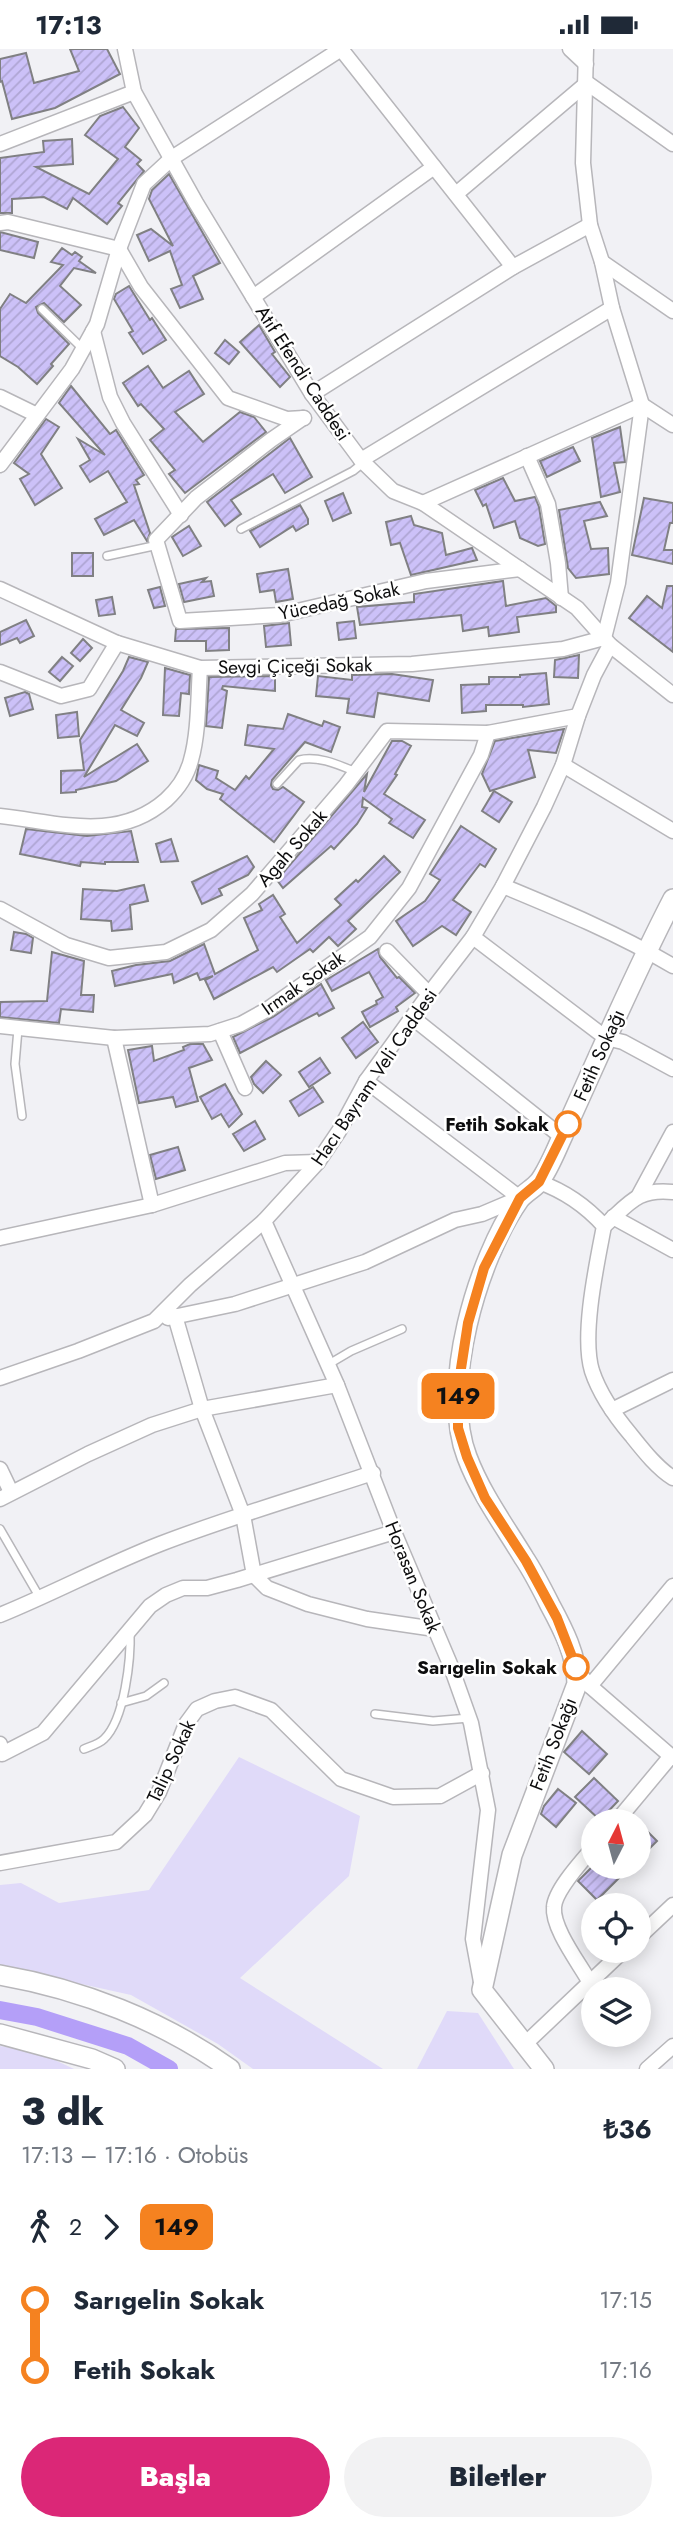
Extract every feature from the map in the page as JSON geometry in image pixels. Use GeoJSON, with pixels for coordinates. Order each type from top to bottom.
{"type":"FeatureCollection","features":[{"type":"Feature","properties":{"kind":"street","name":"Atıf Efendi Caddesi"},"geometry":{"type":"LineString","coordinates":[[125,49],[134,92],[196,204],[312,394],[363,461],[393,491],[423,503],[577,608],[607,641],[673,695]]}},
{"type":"Feature","properties":{"kind":"street"},"geometry":{"type":"LineString","coordinates":[[0,465],[72,369],[93,331],[144,184],[172,157],[341,49],[513,267]]}},
{"type":"Feature","properties":{"kind":"street"},"geometry":{"type":"LineString","coordinates":[[570,49],[586,56],[583,163],[590,225],[602,262],[612,308],[642,405],[673,425]]}},
{"type":"Feature","properties":{"kind":"street"},"geometry":{"type":"LineString","coordinates":[[587,83],[673,144]]}},
{"type":"Feature","properties":{"kind":"street"},"geometry":{"type":"LineString","coordinates":[[456,194],[587,83]]}},
{"type":"Feature","properties":{"kind":"street"},"geometry":{"type":"LineString","coordinates":[[0,144],[134,92]]}},
{"type":"Feature","properties":{"kind":"street"},"geometry":{"type":"LineString","coordinates":[[253,297],[434,167]]}},
{"type":"Feature","properties":{"kind":"street"},"geometry":{"type":"LineString","coordinates":[[0,223],[8,222],[120,249],[141,287],[228,398],[287,419],[326,414]]}},
{"type":"Feature","properties":{"kind":"street"},"geometry":{"type":"LineString","coordinates":[[312,394],[513,267],[590,225]]}},
{"type":"Feature","properties":{"kind":"street"},"geometry":{"type":"LineString","coordinates":[[602,262],[673,311]]}},
{"type":"Feature","properties":{"kind":"street"},"geometry":{"type":"LineString","coordinates":[[363,461],[612,308]]}},
{"type":"Feature","properties":{"kind":"street"},"geometry":{"type":"LineString","coordinates":[[93,331],[110,397],[123,423],[181,515]]}},
{"type":"Feature","properties":{"kind":"street"},"geometry":{"type":"LineString","coordinates":[[0,397],[37,415]]}},
{"type":"Feature","properties":{"kind":"street"},"geometry":{"type":"LineString","coordinates":[[423,503],[642,405]]}},
{"type":"Feature","properties":{"kind":"street","name":"Hacı Bayram Veli Caddesi"},"geometry":{"type":"LineString","coordinates":[[0,1378],[154,1321],[264,1221],[318,1162],[339,1131],[366,1081],[473,937],[544,807],[563,765],[578,716],[607,641],[618,583],[642,405]]}},
{"type":"Feature","properties":{"kind":"street"},"geometry":{"type":"LineString","coordinates":[[158,545],[156,540],[196,498],[303,418]]}},
{"type":"Feature","properties":{"kind":"street"},"geometry":{"type":"LineString","coordinates":[[527,456],[548,504],[561,598]]}},
{"type":"Feature","properties":{"kind":"street","name":"Yücedağ Sokak"},"geometry":{"type":"LineString","coordinates":[[158,545],[180,621],[280,615],[426,582],[520,569]]}},
{"type":"Feature","properties":{"kind":"street","name":"Sevgi Çiçeği Sokak"},"geometry":{"type":"LineString","coordinates":[[0,589],[117,643],[200,668],[412,664],[563,649],[607,641]]}},
{"type":"Feature","properties":{"kind":"street"},"geometry":{"type":"LineString","coordinates":[[0,673],[61,696],[89,689],[117,643]]}},
{"type":"Feature","properties":{"kind":"street"},"geometry":{"type":"LineString","coordinates":[[0,815],[93,828],[120,825],[159,806],[175,792],[186,775],[192,758],[200,668]]}},
{"type":"Feature","properties":{"kind":"street","name":"Agah Sokak"},"geometry":{"type":"LineString","coordinates":[[0,909],[66,945],[109,958],[166,951],[211,930],[252,894],[356,772],[387,731],[488,733],[578,716]]}},
{"type":"Feature","properties":{"kind":"street","name":"Irmak Sokak"},"geometry":{"type":"LineString","coordinates":[[0,1026],[114,1038],[210,1034],[241,1024],[268,1009],[370,937],[409,888],[481,755],[488,733]]}},
{"type":"Feature","properties":{"kind":"street"},"geometry":{"type":"LineString","coordinates":[[563,765],[673,831]]}},
{"type":"Feature","properties":{"kind":"street"},"geometry":{"type":"LineString","coordinates":[[503,886],[575,916],[673,966]]}},
{"type":"Feature","properties":{"kind":"street","name":"Fetih Sokağı"},"geometry":{"type":"LineString","coordinates":[[482,1990],[512,1855],[576,1684],[577,1671],[557,1618],[526,1561],[485,1498],[467,1457],[458,1428],[458,1388],[468,1323],[484,1268],[520,1198],[539,1182],[646,950],[673,899]]}},
{"type":"Feature","properties":{"kind":"street"},"geometry":{"type":"LineString","coordinates":[[473,937],[606,1038],[623,1042],[673,1069]]}},
{"type":"Feature","properties":{"kind":"street"},"geometry":{"type":"LineString","coordinates":[[387,951],[429,994]]}},
{"type":"Feature","properties":{"kind":"street"},"geometry":{"type":"LineString","coordinates":[[413,1018],[562,1137]]}},
{"type":"Feature","properties":{"kind":"street"},"geometry":{"type":"LineString","coordinates":[[220,1031],[245,1088]]}},
{"type":"Feature","properties":{"kind":"street"},"geometry":{"type":"LineString","coordinates":[[114,1038],[152,1205]]}},
{"type":"Feature","properties":{"kind":"street"},"geometry":{"type":"LineString","coordinates":[[154,1321],[235,1304],[365,1262],[455,1220],[482,1214],[520,1198],[366,1081]]}},
{"type":"Feature","properties":{"kind":"street"},"geometry":{"type":"LineString","coordinates":[[673,1132],[639,1195],[609,1221],[594,1283],[589,1343],[591,1369],[604,1399],[639,1444],[673,1478]]}},
{"type":"Feature","properties":{"kind":"street"},"geometry":{"type":"LineString","coordinates":[[0,1238],[152,1205],[285,1163],[318,1162]]}},
{"type":"Feature","properties":{"kind":"street"},"geometry":{"type":"LineString","coordinates":[[539,1182],[557,1189],[609,1221],[673,1250]]}},
{"type":"Feature","properties":{"kind":"street"},"geometry":{"type":"LineString","coordinates":[[639,1195],[650,1191],[673,1192]]}},
{"type":"Feature","properties":{"kind":"street","name":"Horasan Sokak"},"geometry":{"type":"LineString","coordinates":[[264,1221],[337,1385],[469,1718],[488,1810],[473,1938],[482,1990]]}},
{"type":"Feature","properties":{"kind":"street"},"geometry":{"type":"LineString","coordinates":[[175,1316],[202,1409],[243,1515],[254,1575],[268,1588],[308,1604],[366,1619],[435,1629]]}},
{"type":"Feature","properties":{"kind":"street"},"geometry":{"type":"LineString","coordinates":[[612,1410],[673,1380]]}},
{"type":"Feature","properties":{"kind":"street"},"geometry":{"type":"LineString","coordinates":[[0,1469],[6,1496],[152,1425],[202,1409],[337,1385]]}},
{"type":"Feature","properties":{"kind":"street"},"geometry":{"type":"LineString","coordinates":[[0,1615],[160,1544],[373,1473]]}},
{"type":"Feature","properties":{"kind":"street"},"geometry":{"type":"LineString","coordinates":[[1,1751],[43,1733],[150,1606],[166,1595],[183,1588],[207,1588],[394,1532]]}},
{"type":"Feature","properties":{"kind":"street"},"geometry":{"type":"LineString","coordinates":[[590,1686],[673,1586]]}},
{"type":"Feature","properties":{"kind":"street"},"geometry":{"type":"LineString","coordinates":[[577,1671],[590,1686],[672,1757],[627,1809]]}},
{"type":"Feature","properties":{"kind":"street","name":"Talip Sokak"},"geometry":{"type":"LineString","coordinates":[[0,1863],[116,1842],[145,1815],[167,1774],[186,1724],[197,1709],[215,1701],[235,1697],[271,1710],[341,1779],[366,1789],[393,1797],[440,1796],[482,1773]]}},
{"type":"Feature","properties":{"kind":"street"},"geometry":{"type":"LineString","coordinates":[[581,1863],[553,1905],[557,1927],[587,1977]]}},
{"type":"Feature","properties":{"kind":"street"},"geometry":{"type":"LineString","coordinates":[[651,1926],[673,1905]]}},
{"type":"Feature","properties":{"kind":"street"},"geometry":{"type":"LineString","coordinates":[[593,1977],[609,1963]]}},
{"type":"Feature","properties":{"kind":"street"},"geometry":{"type":"LineString","coordinates":[[0,1975],[62,1989],[136,2016],[199,2049],[230,2069]]}},
{"type":"Feature","properties":{"kind":"street"},"geometry":{"type":"LineString","coordinates":[[525,2044],[581,1988]]}},
{"type":"Feature","properties":{"kind":"street"},"geometry":{"type":"LineString","coordinates":[[482,1990],[544,2069]]}},
{"type":"Feature","properties":{"kind":"street"},"geometry":{"type":"LineString","coordinates":[[0,2034],[92,2059],[114,2069]]}},
{"type":"Feature","properties":{"kind":"street"},"geometry":{"type":"LineString","coordinates":[[647,2069],[673,2046]]}},
{"type":"Feature","properties":{"kind":"lane"},"geometry":{"type":"LineString","coordinates":[[42,309],[83,349]]}},
{"type":"Feature","properties":{"kind":"lane"},"geometry":{"type":"LineString","coordinates":[[241,529],[353,471],[363,461]]}},
{"type":"Feature","properties":{"kind":"lane"},"geometry":{"type":"LineString","coordinates":[[107,556],[158,545]]}},
{"type":"Feature","properties":{"kind":"lane"},"geometry":{"type":"LineString","coordinates":[[276,784],[303,758],[312,758],[356,772]]}},
{"type":"Feature","properties":{"kind":"lane"},"geometry":{"type":"LineString","coordinates":[[18,1029],[15,1064],[22,1116]]}},
{"type":"Feature","properties":{"kind":"lane"},"geometry":{"type":"LineString","coordinates":[[328,1365],[351,1351],[402,1329]]}},
{"type":"Feature","properties":{"kind":"lane"},"geometry":{"type":"LineString","coordinates":[[0,1529],[41,1599]]}},
{"type":"Feature","properties":{"kind":"lane"},"geometry":{"type":"LineString","coordinates":[[85,1749],[102,1741],[109,1734],[121,1703],[131,1643],[130,1629]]}},
{"type":"Feature","properties":{"kind":"lane"},"geometry":{"type":"LineString","coordinates":[[121,1703],[146,1696],[164,1683]]}},
{"type":"Feature","properties":{"kind":"lane"},"geometry":{"type":"LineString","coordinates":[[375,1714],[433,1721],[469,1718]]}},
{"type":"Feature","properties":{"kind":"shaded area"},"geometry":{"type":"Polygon","coordinates":[[[239,1757],[360,1816],[349,1876],[240,1978],[383,2069],[253,2069],[218,2044],[131,1995],[0,1966],[0,1885],[21,1883],[59,1903],[149,1890],[239,1757]]]}},
{"type":"Feature","properties":{"kind":"shaded area"},"geometry":{"type":"Polygon","coordinates":[[[447,2011],[478,2013],[514,2069],[417,2069],[447,2011]]]}},
{"type":"Feature","properties":{"kind":"shaded area"},"geometry":{"type":"Polygon","coordinates":[[[0,2046],[40,2053],[74,2069],[0,2069],[0,2046]]]}},
{"type":"Feature","properties":{"kind":"building"},"geometry":{"type":"Polygon","coordinates":[[[70,49],[107,49],[120,74],[55,108],[12,119],[2,81],[0,82],[0,59],[26,53],[34,83],[79,71],[70,49]]]}},
{"type":"Feature","properties":{"kind":"building"},"geometry":{"type":"Polygon","coordinates":[[[123,107],[139,128],[125,147],[141,160],[137,164],[144,171],[118,203],[122,206],[107,224],[73,198],[67,209],[44,197],[12,199],[12,213],[0,213],[0,158],[44,152],[43,141],[72,139],[73,164],[36,167],[89,194],[118,159],[85,135],[100,116],[123,107]]]}},
{"type":"Feature","properties":{"kind":"building"},"geometry":{"type":"Polygon","coordinates":[[[169,174],[220,263],[193,276],[203,299],[180,308],[171,289],[182,285],[170,251],[149,261],[137,235],[151,229],[173,246],[149,199],[152,190],[169,174]]]}},
{"type":"Feature","properties":{"kind":"building"},"geometry":{"type":"Polygon","coordinates":[[[0,232],[38,242],[34,258],[0,250],[0,232]]]}},
{"type":"Feature","properties":{"kind":"building"},"geometry":{"type":"Polygon","coordinates":[[[62,248],[72,255],[75,252],[82,257],[79,261],[96,273],[74,268],[60,286],[81,305],[64,322],[44,303],[36,307],[38,313],[69,344],[37,384],[0,356],[0,309],[10,294],[26,303],[63,265],[51,262],[62,248]]]}},
{"type":"Feature","properties":{"kind":"building"},"geometry":{"type":"Polygon","coordinates":[[[129,286],[166,340],[143,354],[129,333],[133,331],[114,299],[116,294],[129,286]]]}},
{"type":"Feature","properties":{"kind":"building"},"geometry":{"type":"Polygon","coordinates":[[[259,325],[275,352],[272,354],[290,377],[280,387],[240,342],[259,325]]]}},
{"type":"Feature","properties":{"kind":"building"},"geometry":{"type":"Polygon","coordinates":[[[225,340],[239,352],[229,364],[215,353],[225,340]]]}},
{"type":"Feature","properties":{"kind":"building"},"geometry":{"type":"Polygon","coordinates":[[[148,366],[163,388],[189,371],[204,394],[175,412],[203,442],[240,412],[254,417],[266,432],[185,493],[169,474],[175,470],[150,440],[164,429],[141,404],[138,406],[123,383],[148,366]]]}},
{"type":"Feature","properties":{"kind":"building"},"geometry":{"type":"Polygon","coordinates":[[[71,386],[110,434],[116,430],[144,475],[136,480],[139,484],[134,485],[150,533],[147,541],[134,520],[104,535],[95,519],[127,502],[108,471],[90,482],[80,466],[90,460],[78,439],[105,455],[59,403],[71,386]]]}},
{"type":"Feature","properties":{"kind":"building"},"geometry":{"type":"Polygon","coordinates":[[[46,419],[59,427],[41,454],[62,488],[35,505],[20,479],[29,474],[14,463],[46,419]]]}},
{"type":"Feature","properties":{"kind":"building"},"geometry":{"type":"Polygon","coordinates":[[[620,427],[625,462],[614,463],[620,492],[601,497],[592,438],[620,427]]]}},
{"type":"Feature","properties":{"kind":"building"},"geometry":{"type":"Polygon","coordinates":[[[290,438],[312,477],[285,493],[273,474],[231,500],[241,514],[225,526],[207,502],[290,438]]]}},
{"type":"Feature","properties":{"kind":"building"},"geometry":{"type":"Polygon","coordinates":[[[573,447],[580,461],[547,477],[540,461],[573,447]]]}},
{"type":"Feature","properties":{"kind":"building"},"geometry":{"type":"Polygon","coordinates":[[[503,478],[515,501],[535,497],[545,544],[538,546],[520,538],[515,521],[494,528],[486,504],[483,506],[475,490],[503,478]]]}},
{"type":"Feature","properties":{"kind":"building"},"geometry":{"type":"Polygon","coordinates":[[[343,493],[351,513],[333,521],[325,501],[343,493]]]}},
{"type":"Feature","properties":{"kind":"building"},"geometry":{"type":"Polygon","coordinates":[[[644,498],[673,503],[673,523],[670,523],[664,550],[673,550],[673,564],[632,555],[644,498]]]}},
{"type":"Feature","properties":{"kind":"building"},"geometry":{"type":"Polygon","coordinates":[[[600,502],[607,516],[584,521],[591,549],[608,548],[609,574],[576,578],[568,568],[559,510],[600,502]]]}},
{"type":"Feature","properties":{"kind":"building"},"geometry":{"type":"Polygon","coordinates":[[[300,505],[308,524],[296,531],[293,526],[260,547],[250,531],[300,505]]]}},
{"type":"Feature","properties":{"kind":"building"},"geometry":{"type":"Polygon","coordinates":[[[411,516],[414,525],[442,533],[446,555],[472,548],[477,560],[411,575],[400,543],[391,545],[386,522],[411,516]]]}},
{"type":"Feature","properties":{"kind":"building"},"geometry":{"type":"Polygon","coordinates":[[[189,526],[201,546],[183,556],[172,537],[189,526]]]}},
{"type":"Feature","properties":{"kind":"building"},"geometry":{"type":"Polygon","coordinates":[[[72,553],[93,553],[93,576],[72,576],[72,553]]]}},
{"type":"Feature","properties":{"kind":"building"},"geometry":{"type":"Polygon","coordinates":[[[288,569],[293,599],[276,602],[274,590],[260,592],[257,574],[288,569]]]}},
{"type":"Feature","properties":{"kind":"building"},"geometry":{"type":"Polygon","coordinates":[[[206,578],[202,582],[211,581],[214,596],[184,602],[179,584],[206,578]]]}},
{"type":"Feature","properties":{"kind":"building"},"geometry":{"type":"Polygon","coordinates":[[[503,581],[506,606],[546,598],[556,606],[556,612],[517,617],[519,632],[489,636],[488,627],[463,631],[461,615],[360,625],[357,607],[414,602],[414,594],[503,581]]]}},
{"type":"Feature","properties":{"kind":"building"},"geometry":{"type":"Polygon","coordinates":[[[667,586],[673,586],[673,652],[629,618],[647,596],[662,608],[667,586]]]}},
{"type":"Feature","properties":{"kind":"building"},"geometry":{"type":"Polygon","coordinates":[[[160,587],[165,606],[154,608],[148,590],[160,587]]]}},
{"type":"Feature","properties":{"kind":"building"},"geometry":{"type":"Polygon","coordinates":[[[112,597],[115,614],[99,616],[96,600],[112,597]]]}},
{"type":"Feature","properties":{"kind":"building"},"geometry":{"type":"Polygon","coordinates":[[[26,620],[34,636],[20,643],[17,638],[0,645],[0,632],[26,620]]]}},
{"type":"Feature","properties":{"kind":"building"},"geometry":{"type":"Polygon","coordinates":[[[354,621],[356,638],[339,640],[337,623],[354,621]]]}},
{"type":"Feature","properties":{"kind":"building"},"geometry":{"type":"Polygon","coordinates":[[[289,623],[291,645],[266,647],[264,626],[289,623]]]}},
{"type":"Feature","properties":{"kind":"building"},"geometry":{"type":"Polygon","coordinates":[[[229,628],[229,650],[206,651],[206,641],[175,641],[176,629],[229,628]]]}},
{"type":"Feature","properties":{"kind":"building"},"geometry":{"type":"Polygon","coordinates":[[[83,639],[92,648],[80,661],[71,653],[83,639]]]}},
{"type":"Feature","properties":{"kind":"building"},"geometry":{"type":"Polygon","coordinates":[[[579,655],[578,678],[554,677],[555,660],[579,655]]]}},
{"type":"Feature","properties":{"kind":"building"},"geometry":{"type":"Polygon","coordinates":[[[62,657],[73,666],[60,681],[49,672],[62,657]]]}},
{"type":"Feature","properties":{"kind":"building"},"geometry":{"type":"Polygon","coordinates":[[[129,657],[148,662],[121,710],[144,723],[137,736],[115,725],[84,777],[137,744],[148,761],[116,781],[76,792],[61,793],[61,771],[84,770],[80,740],[129,657]]]}},
{"type":"Feature","properties":{"kind":"building"},"geometry":{"type":"Polygon","coordinates":[[[165,668],[190,675],[189,694],[181,693],[179,716],[163,715],[165,668]]]}},
{"type":"Feature","properties":{"kind":"building"},"geometry":{"type":"Polygon","coordinates":[[[546,673],[549,704],[523,707],[486,705],[486,711],[462,713],[461,685],[489,684],[489,677],[520,677],[546,673]]]}},
{"type":"Feature","properties":{"kind":"building"},"geometry":{"type":"Polygon","coordinates":[[[392,674],[433,680],[429,701],[378,693],[374,717],[347,713],[349,699],[316,696],[318,676],[352,680],[352,675],[392,674]]]}},
{"type":"Feature","properties":{"kind":"building"},"geometry":{"type":"Polygon","coordinates":[[[275,676],[275,691],[223,686],[222,689],[227,691],[222,728],[206,726],[209,677],[275,676]]]}},
{"type":"Feature","properties":{"kind":"building"},"geometry":{"type":"Polygon","coordinates":[[[25,692],[29,694],[33,709],[10,716],[5,698],[25,692]]]}},
{"type":"Feature","properties":{"kind":"building"},"geometry":{"type":"Polygon","coordinates":[[[77,712],[79,736],[58,738],[56,715],[77,712]]]}},
{"type":"Feature","properties":{"kind":"building"},"geometry":{"type":"Polygon","coordinates":[[[288,714],[322,726],[324,721],[340,727],[331,752],[305,742],[272,780],[273,789],[283,787],[304,802],[274,842],[220,799],[223,794],[207,789],[196,780],[199,765],[218,771],[216,778],[235,790],[246,776],[249,779],[274,749],[245,745],[248,725],[283,729],[288,714]]]}},
{"type":"Feature","properties":{"kind":"building"},"geometry":{"type":"Polygon","coordinates":[[[564,729],[556,753],[528,750],[535,777],[490,791],[482,774],[495,741],[564,729]]]}},
{"type":"Feature","properties":{"kind":"building"},"geometry":{"type":"Polygon","coordinates":[[[392,741],[402,741],[411,746],[384,794],[425,820],[413,838],[389,823],[392,819],[363,798],[362,807],[367,808],[357,824],[334,849],[331,846],[283,888],[277,880],[367,774],[364,792],[392,741]]]}},
{"type":"Feature","properties":{"kind":"building"},"geometry":{"type":"Polygon","coordinates":[[[494,791],[512,802],[499,822],[482,811],[494,791]]]}},
{"type":"Feature","properties":{"kind":"building"},"geometry":{"type":"Polygon","coordinates":[[[461,826],[496,849],[485,867],[480,864],[453,900],[471,912],[456,935],[442,926],[413,946],[396,921],[425,901],[440,880],[430,874],[461,826]]]}},
{"type":"Feature","properties":{"kind":"building"},"geometry":{"type":"Polygon","coordinates":[[[26,829],[87,836],[131,831],[138,862],[81,862],[80,866],[20,854],[26,829]]]}},
{"type":"Feature","properties":{"kind":"building"},"geometry":{"type":"Polygon","coordinates":[[[171,839],[178,861],[161,862],[156,844],[171,839]]]}},
{"type":"Feature","properties":{"kind":"building"},"geometry":{"type":"Polygon","coordinates":[[[247,856],[254,867],[248,875],[219,889],[222,895],[202,904],[192,882],[247,856]]]}},
{"type":"Feature","properties":{"kind":"building"},"geometry":{"type":"Polygon","coordinates":[[[384,856],[400,872],[348,921],[356,929],[338,946],[329,937],[313,952],[310,949],[277,972],[273,967],[214,999],[205,980],[213,976],[200,980],[197,973],[174,983],[172,974],[115,986],[112,971],[170,961],[204,944],[215,974],[258,950],[244,918],[262,910],[259,904],[273,895],[285,914],[280,917],[297,943],[341,905],[335,899],[356,880],[358,882],[384,856]]]}},
{"type":"Feature","properties":{"kind":"building"},"geometry":{"type":"Polygon","coordinates":[[[144,885],[148,901],[130,905],[132,929],[112,931],[111,921],[81,919],[83,889],[117,891],[144,885]]]}},
{"type":"Feature","properties":{"kind":"building"},"geometry":{"type":"Polygon","coordinates":[[[14,932],[33,938],[31,953],[11,950],[14,932]]]}},
{"type":"Feature","properties":{"kind":"building"},"geometry":{"type":"Polygon","coordinates":[[[378,949],[380,957],[397,978],[415,993],[396,1007],[398,1011],[370,1027],[362,1012],[377,1004],[376,1001],[383,997],[369,972],[332,991],[326,980],[378,949]]]}},
{"type":"Feature","properties":{"kind":"building"},"geometry":{"type":"Polygon","coordinates":[[[52,952],[84,961],[81,995],[94,995],[93,1012],[61,1009],[59,1023],[0,1017],[0,1002],[47,1001],[52,952]]]}},
{"type":"Feature","properties":{"kind":"building"},"geometry":{"type":"Polygon","coordinates":[[[321,984],[334,1008],[319,1016],[317,1013],[240,1053],[233,1037],[273,1017],[321,984]]]}},
{"type":"Feature","properties":{"kind":"building"},"geometry":{"type":"Polygon","coordinates":[[[363,1022],[378,1042],[356,1058],[342,1038],[363,1022]]]}},
{"type":"Feature","properties":{"kind":"building"},"geometry":{"type":"Polygon","coordinates":[[[203,1044],[212,1060],[189,1068],[198,1101],[176,1107],[173,1097],[139,1103],[128,1050],[152,1046],[154,1061],[184,1050],[183,1047],[203,1044]]]}},
{"type":"Feature","properties":{"kind":"building"},"geometry":{"type":"Polygon","coordinates":[[[320,1058],[330,1073],[309,1087],[299,1072],[320,1058]]]}},
{"type":"Feature","properties":{"kind":"building"},"geometry":{"type":"Polygon","coordinates":[[[266,1061],[281,1075],[263,1093],[251,1077],[266,1061]]]}},
{"type":"Feature","properties":{"kind":"building"},"geometry":{"type":"Polygon","coordinates":[[[225,1084],[242,1114],[229,1127],[221,1114],[212,1119],[200,1097],[225,1084]]]}},
{"type":"Feature","properties":{"kind":"building"},"geometry":{"type":"Polygon","coordinates":[[[313,1087],[323,1102],[299,1116],[290,1101],[313,1087]]]}},
{"type":"Feature","properties":{"kind":"building"},"geometry":{"type":"Polygon","coordinates":[[[255,1121],[265,1139],[244,1151],[233,1134],[255,1121]]]}},
{"type":"Feature","properties":{"kind":"building"},"geometry":{"type":"Polygon","coordinates":[[[178,1147],[185,1170],[156,1179],[150,1155],[178,1147]]]}},
{"type":"Feature","properties":{"kind":"building"},"geometry":{"type":"Polygon","coordinates":[[[582,1731],[607,1754],[589,1774],[564,1752],[582,1731]]]}},
{"type":"Feature","properties":{"kind":"building"},"geometry":{"type":"Polygon","coordinates":[[[594,1778],[618,1801],[610,1809],[588,1809],[575,1797],[594,1778]]]}},
{"type":"Feature","properties":{"kind":"building"},"geometry":{"type":"Polygon","coordinates":[[[558,1789],[576,1803],[556,1827],[541,1814],[558,1789]]]}},
{"type":"Feature","properties":{"kind":"building"},"geometry":{"type":"Polygon","coordinates":[[[651,1835],[657,1841],[651,1847],[651,1835]]]}},
{"type":"Feature","properties":{"kind":"building"},"geometry":{"type":"Polygon","coordinates":[[[581,1878],[618,1879],[604,1893],[590,1893],[578,1881],[581,1878]]]}},
{"type":"Feature","properties":{"kind":"waterway"},"geometry":{"type":"LineString","coordinates":[[0,2010],[37,2017],[128,2046],[169,2069]]}},
{"type":"Feature","properties":{"kind":"bus line","name":"149"},"geometry":{"type":"LineString","coordinates":[[568,1124],[539,1182],[520,1198],[484,1268],[468,1323],[458,1388],[458,1428],[485,1498],[526,1561],[557,1618],[576,1667]]}},
{"type":"Feature","properties":{"kind":"place","name":"Fetih Sokak"},"geometry":{"type":"Point","coordinates":[568,1124]}},
{"type":"Feature","properties":{"kind":"place","name":"Sarıgelin Sokak"},"geometry":{"type":"Point","coordinates":[576,1667]}}]}
